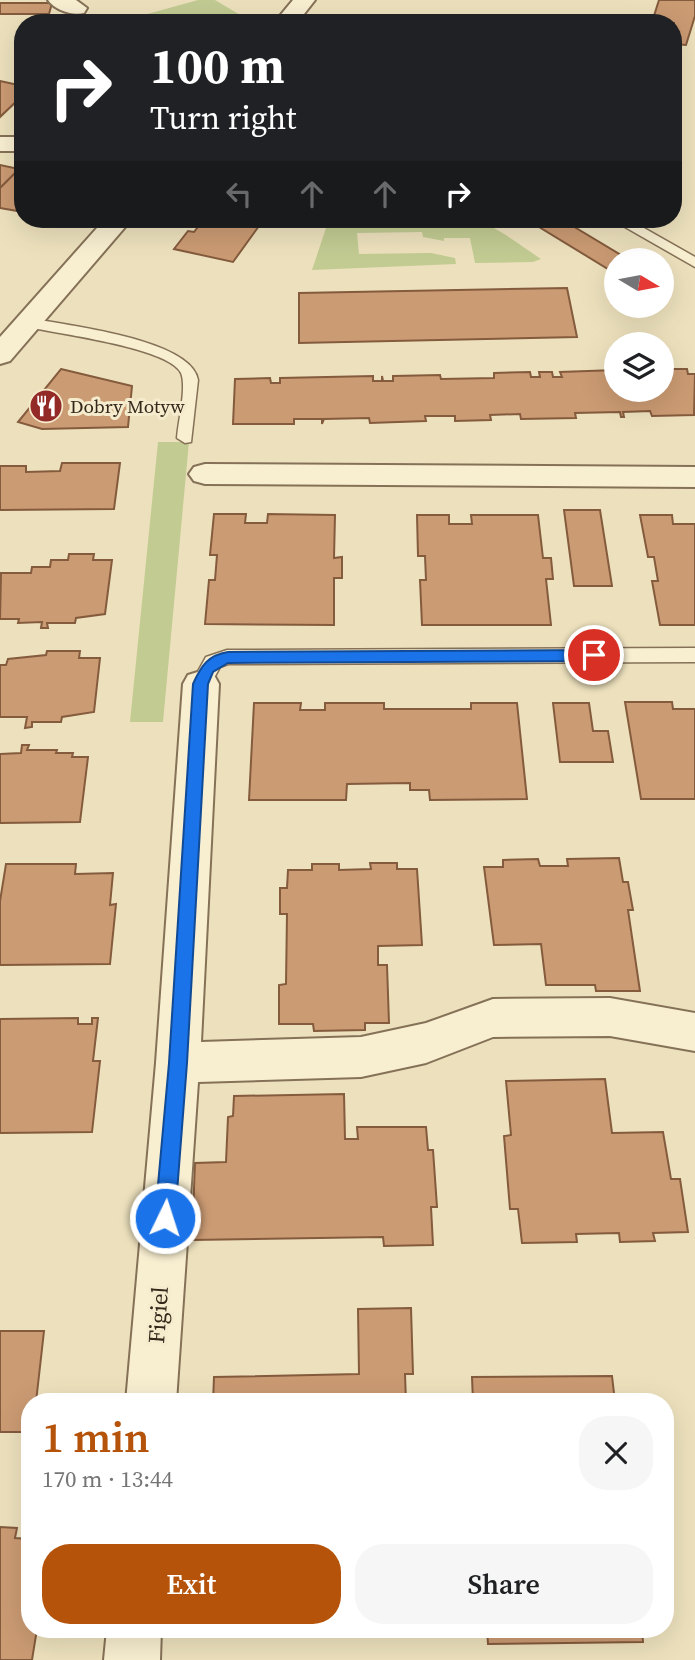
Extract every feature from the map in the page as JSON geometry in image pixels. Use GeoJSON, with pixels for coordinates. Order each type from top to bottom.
{"type":"FeatureCollection","features":[{"type":"Feature","properties":{"kind":"street"},"geometry":{"type":"LineString","coordinates":[[292,14],[304,0]]}},
{"type":"Feature","properties":{"kind":"street"},"geometry":{"type":"LineString","coordinates":[[0,355],[111,228]]}},
{"type":"Feature","properties":{"kind":"street"},"geometry":{"type":"LineString","coordinates":[[205,474],[695,477]]}},
{"type":"Feature","properties":{"kind":"street","name":"Figiel"},"geometry":{"type":"LineString","coordinates":[[152,1393],[178,1063],[201,684]]}},
{"type":"Feature","properties":{"kind":"street"},"geometry":{"type":"LineString","coordinates":[[178,1063],[361,1057],[426,1043],[493,1018],[610,1017],[695,1032]]}},
{"type":"Feature","properties":{"kind":"street"},"geometry":{"type":"LineString","coordinates":[[132,1660],[133,1638]]}},
{"type":"Feature","properties":{"kind":"lane"},"geometry":{"type":"LineString","coordinates":[[634,228],[695,263]]}},
{"type":"Feature","properties":{"kind":"lane"},"geometry":{"type":"LineString","coordinates":[[28,323],[149,348],[184,364],[189,374],[186,438]]}},
{"type":"Feature","properties":{"kind":"lane"},"geometry":{"type":"LineString","coordinates":[[201,684],[213,662],[228,657],[695,655]]}},
{"type":"Feature","properties":{"kind":"green space"},"geometry":{"type":"Polygon","coordinates":[[[198,0],[215,0],[239,14],[148,14],[198,0]]]}},
{"type":"Feature","properties":{"kind":"green space"},"geometry":{"type":"Polygon","coordinates":[[[326,228],[493,228],[541,259],[533,262],[475,263],[470,238],[444,238],[444,241],[423,237],[422,232],[357,233],[359,254],[431,253],[455,258],[456,264],[312,270],[326,228]]]}},
{"type":"Feature","properties":{"kind":"green space"},"geometry":{"type":"Polygon","coordinates":[[[158,442],[189,442],[163,722],[130,722],[158,442]]]}},
{"type":"Feature","properties":{"kind":"building"},"geometry":{"type":"Polygon","coordinates":[[[659,0],[695,0],[695,16],[686,45],[682,45],[682,14],[655,14],[659,0]]]}},
{"type":"Feature","properties":{"kind":"building"},"geometry":{"type":"Polygon","coordinates":[[[0,3],[52,3],[49,14],[0,14],[0,3]]]}},
{"type":"Feature","properties":{"kind":"building"},"geometry":{"type":"Polygon","coordinates":[[[0,81],[14,84],[14,104],[0,117],[0,81]]]}},
{"type":"Feature","properties":{"kind":"building"},"geometry":{"type":"Polygon","coordinates":[[[0,165],[14,168],[14,174],[0,188],[0,165]]]}},
{"type":"Feature","properties":{"kind":"building"},"geometry":{"type":"Polygon","coordinates":[[[14,174],[14,210],[0,208],[0,188],[14,174]]]}},
{"type":"Feature","properties":{"kind":"building"},"geometry":{"type":"Polygon","coordinates":[[[197,228],[258,228],[233,262],[174,249],[188,231],[194,232],[197,228]]]}},
{"type":"Feature","properties":{"kind":"building"},"geometry":{"type":"Polygon","coordinates":[[[541,228],[576,228],[609,248],[604,248],[604,267],[541,228]]]}},
{"type":"Feature","properties":{"kind":"building"},"geometry":{"type":"Polygon","coordinates":[[[567,288],[577,337],[299,343],[299,293],[567,288]]]}},
{"type":"Feature","properties":{"kind":"building"},"geometry":{"type":"Polygon","coordinates":[[[61,369],[132,386],[128,427],[42,429],[18,422],[61,369]]]}},
{"type":"Feature","properties":{"kind":"building"},"geometry":{"type":"Polygon","coordinates":[[[674,369],[687,369],[688,374],[695,374],[694,415],[652,416],[650,411],[623,412],[624,417],[621,417],[620,412],[575,413],[576,418],[521,419],[520,414],[490,415],[491,420],[455,421],[455,416],[425,416],[426,421],[370,423],[369,418],[324,419],[322,424],[322,419],[294,419],[294,424],[233,424],[235,379],[270,378],[271,383],[280,383],[280,378],[373,376],[373,381],[382,381],[382,376],[383,381],[393,381],[393,376],[494,378],[494,373],[530,372],[531,377],[540,377],[539,372],[552,372],[553,377],[562,377],[560,372],[604,370],[604,402],[674,402],[674,369]]]}},
{"type":"Feature","properties":{"kind":"building"},"geometry":{"type":"Polygon","coordinates":[[[62,463],[120,463],[114,509],[0,510],[0,466],[26,466],[26,472],[60,471],[62,463]]]}},
{"type":"Feature","properties":{"kind":"building"},"geometry":{"type":"Polygon","coordinates":[[[564,510],[600,510],[612,586],[574,586],[564,510]]]}},
{"type":"Feature","properties":{"kind":"building"},"geometry":{"type":"Polygon","coordinates":[[[214,514],[246,514],[245,523],[267,523],[268,514],[335,515],[334,558],[342,557],[342,578],[334,578],[334,625],[205,624],[209,580],[215,580],[217,555],[210,555],[214,514]]]}},
{"type":"Feature","properties":{"kind":"building"},"geometry":{"type":"Polygon","coordinates":[[[417,515],[449,515],[449,524],[472,524],[471,515],[538,515],[543,558],[551,558],[553,579],[546,579],[551,625],[422,625],[420,580],[426,580],[425,556],[418,556],[417,515]]]}},
{"type":"Feature","properties":{"kind":"building"},"geometry":{"type":"Polygon","coordinates":[[[640,515],[672,515],[673,524],[695,524],[695,625],[660,625],[652,581],[658,581],[654,557],[648,557],[640,515]]]}},
{"type":"Feature","properties":{"kind":"building"},"geometry":{"type":"Polygon","coordinates":[[[69,554],[94,554],[93,560],[112,560],[105,614],[76,618],[75,623],[47,623],[48,628],[41,628],[42,622],[18,623],[19,619],[0,619],[1,573],[31,573],[32,567],[50,567],[51,560],[68,560],[69,554]]]}},
{"type":"Feature","properties":{"kind":"building"},"geometry":{"type":"Polygon","coordinates":[[[47,651],[80,651],[79,658],[100,658],[94,712],[62,717],[61,722],[32,722],[32,727],[25,728],[27,717],[0,717],[0,665],[6,665],[8,659],[46,655],[47,651]]]}},
{"type":"Feature","properties":{"kind":"building"},"geometry":{"type":"Polygon","coordinates":[[[625,702],[672,702],[673,709],[695,709],[695,799],[641,799],[625,702]]]}},
{"type":"Feature","properties":{"kind":"building"},"geometry":{"type":"Polygon","coordinates":[[[254,703],[301,703],[300,710],[325,710],[325,703],[384,703],[384,709],[471,709],[471,703],[517,703],[527,799],[430,800],[429,790],[410,790],[410,783],[347,784],[346,800],[249,800],[254,703]]]}},
{"type":"Feature","properties":{"kind":"building"},"geometry":{"type":"Polygon","coordinates":[[[553,703],[589,703],[593,731],[608,731],[613,762],[560,762],[553,703]]]}},
{"type":"Feature","properties":{"kind":"building"},"geometry":{"type":"Polygon","coordinates":[[[22,745],[29,745],[27,750],[57,750],[56,753],[73,753],[72,757],[88,757],[80,822],[0,823],[0,754],[21,753],[22,745]]]}},
{"type":"Feature","properties":{"kind":"building"},"geometry":{"type":"Polygon","coordinates":[[[619,858],[623,882],[628,882],[633,910],[628,910],[640,991],[596,991],[595,985],[546,985],[541,944],[494,945],[484,867],[503,867],[503,860],[538,859],[540,866],[568,866],[567,859],[619,858]]]}},
{"type":"Feature","properties":{"kind":"building"},"geometry":{"type":"Polygon","coordinates":[[[370,863],[397,863],[397,869],[417,869],[422,945],[378,946],[378,965],[387,965],[389,1023],[365,1023],[365,1030],[314,1031],[313,1024],[279,1024],[279,985],[286,984],[287,914],[280,914],[280,888],[287,888],[288,870],[312,870],[312,864],[339,864],[339,870],[371,869],[370,863]]]}},
{"type":"Feature","properties":{"kind":"building"},"geometry":{"type":"Polygon","coordinates":[[[6,864],[76,864],[75,874],[113,873],[110,905],[116,904],[110,964],[0,965],[0,901],[6,864]]]}},
{"type":"Feature","properties":{"kind":"building"},"geometry":{"type":"Polygon","coordinates":[[[78,1018],[78,1024],[92,1024],[92,1018],[98,1018],[93,1061],[100,1061],[92,1132],[0,1133],[0,1019],[78,1018]]]}},
{"type":"Feature","properties":{"kind":"building"},"geometry":{"type":"Polygon","coordinates":[[[605,1079],[612,1133],[663,1132],[671,1179],[680,1179],[688,1232],[653,1233],[655,1241],[620,1242],[619,1233],[576,1234],[577,1242],[522,1243],[518,1209],[510,1209],[504,1136],[511,1135],[506,1081],[605,1079]]]}},
{"type":"Feature","properties":{"kind":"building"},"geometry":{"type":"Polygon","coordinates":[[[344,1094],[345,1139],[358,1139],[357,1127],[426,1127],[428,1150],[433,1150],[437,1207],[431,1207],[433,1245],[384,1246],[383,1237],[192,1240],[195,1163],[226,1162],[228,1117],[233,1116],[234,1096],[344,1094]]]}},
{"type":"Feature","properties":{"kind":"building"},"geometry":{"type":"Polygon","coordinates":[[[411,1308],[413,1374],[405,1374],[406,1393],[213,1393],[214,1377],[359,1374],[358,1309],[411,1308]]]}},
{"type":"Feature","properties":{"kind":"building"},"geometry":{"type":"Polygon","coordinates":[[[0,1331],[44,1331],[37,1393],[21,1393],[21,1432],[0,1432],[0,1331]]]}},
{"type":"Feature","properties":{"kind":"building"},"geometry":{"type":"Polygon","coordinates":[[[612,1376],[614,1393],[473,1393],[472,1377],[612,1376]]]}},
{"type":"Feature","properties":{"kind":"building"},"geometry":{"type":"Polygon","coordinates":[[[0,1527],[17,1528],[15,1538],[21,1538],[21,1638],[36,1638],[32,1660],[0,1660],[0,1527]]]}},
{"type":"Feature","properties":{"kind":"building"},"geometry":{"type":"Polygon","coordinates":[[[488,1638],[643,1638],[643,1642],[488,1644],[488,1638]]]}},
{"type":"Feature","properties":{"kind":"place","name":"Dobry Motyw"},"geometry":{"type":"Point","coordinates":[46,406]}},
{"type":"Feature","properties":{"kind":"route"},"geometry":{"type":"LineString","coordinates":[[165,1218],[178,1063],[201,684],[207,669],[218,659],[228,657],[594,655]]}}]}
